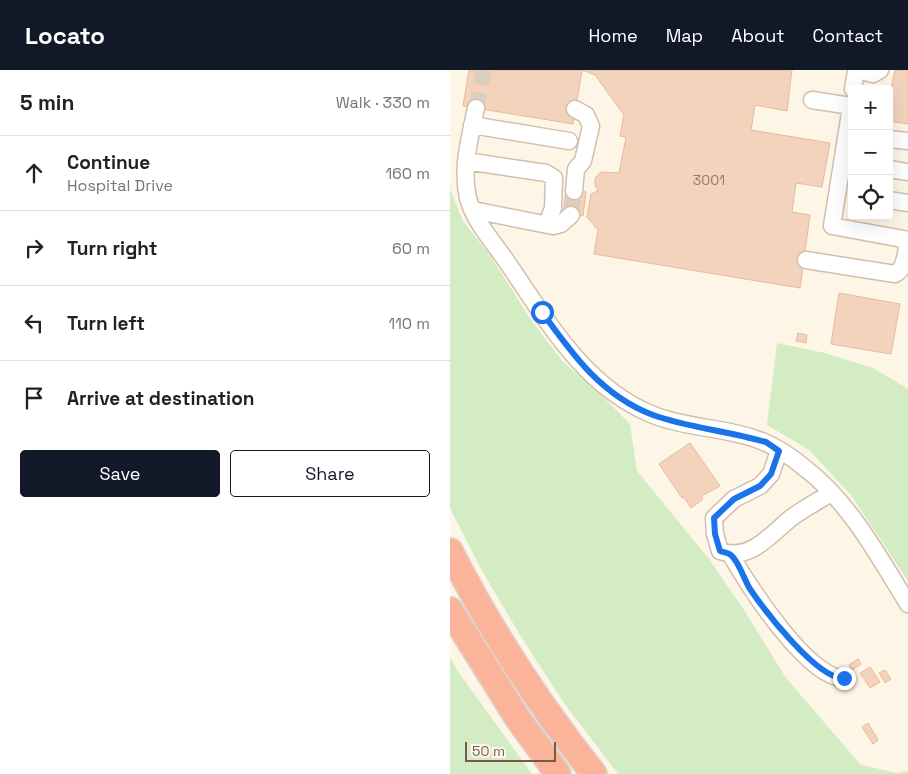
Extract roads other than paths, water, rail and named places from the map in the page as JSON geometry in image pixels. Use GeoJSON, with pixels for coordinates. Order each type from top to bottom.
{"type":"FeatureCollection","features":[{"type":"Feature","properties":{"kind":"highway"},"geometry":{"type":"LineString","coordinates":[[450,551],[504,645],[546,708],[594,774]]}},
{"type":"Feature","properties":{"kind":"highway"},"geometry":{"type":"LineString","coordinates":[[450,610],[518,720],[558,774]]}},
{"type":"Feature","properties":{"kind":"street"},"geometry":{"type":"LineString","coordinates":[[854,85],[856,70],[873,74],[880,70]]}},
{"type":"Feature","properties":{"kind":"street"},"geometry":{"type":"LineString","coordinates":[[812,100],[848,103]]}},
{"type":"Feature","properties":{"kind":"street"},"geometry":{"type":"LineString","coordinates":[[476,108],[466,161],[468,199],[473,210],[566,348],[623,401],[652,415],[766,442],[806,469],[831,493],[872,545],[908,604]]}},
{"type":"Feature","properties":{"kind":"street"},"geometry":{"type":"LineString","coordinates":[[466,161],[546,173],[575,186],[576,169],[583,161],[591,126],[586,115],[575,109]]}},
{"type":"Feature","properties":{"kind":"street"},"geometry":{"type":"LineString","coordinates":[[472,125],[569,142]]}},
{"type":"Feature","properties":{"kind":"street"},"geometry":{"type":"LineString","coordinates":[[893,139],[908,141]]}},
{"type":"Feature","properties":{"kind":"street"},"geometry":{"type":"LineString","coordinates":[[806,260],[895,274],[900,272],[903,266],[908,240],[832,226],[845,193],[848,148]]}},
{"type":"Feature","properties":{"kind":"street"},"geometry":{"type":"LineString","coordinates":[[893,170],[908,172]]}},
{"type":"Feature","properties":{"kind":"street"},"geometry":{"type":"LineString","coordinates":[[546,173],[554,178],[553,208],[547,224]]}},
{"type":"Feature","properties":{"kind":"street"},"geometry":{"type":"LineString","coordinates":[[893,201],[908,203]]}},
{"type":"Feature","properties":{"kind":"street"},"geometry":{"type":"LineString","coordinates":[[473,210],[547,224],[561,224],[571,215]]}},
{"type":"Feature","properties":{"kind":"street"},"geometry":{"type":"LineString","coordinates":[[779,451],[771,474],[760,486],[734,499],[714,518],[715,534],[720,551],[731,555],[758,547],[792,518],[831,493]]}},
{"type":"Feature","properties":{"kind":"street"},"geometry":{"type":"LineString","coordinates":[[731,555],[750,589],[781,629],[824,672],[836,679],[844,678]]}},
{"type":"Feature","properties":{"kind":"tunnel"},"geometry":{"type":"LineString","coordinates":[[476,108],[484,70]]}},
{"type":"Feature","properties":{"kind":"tunnel"},"geometry":{"type":"LineString","coordinates":[[571,215],[574,191]]}}]}
